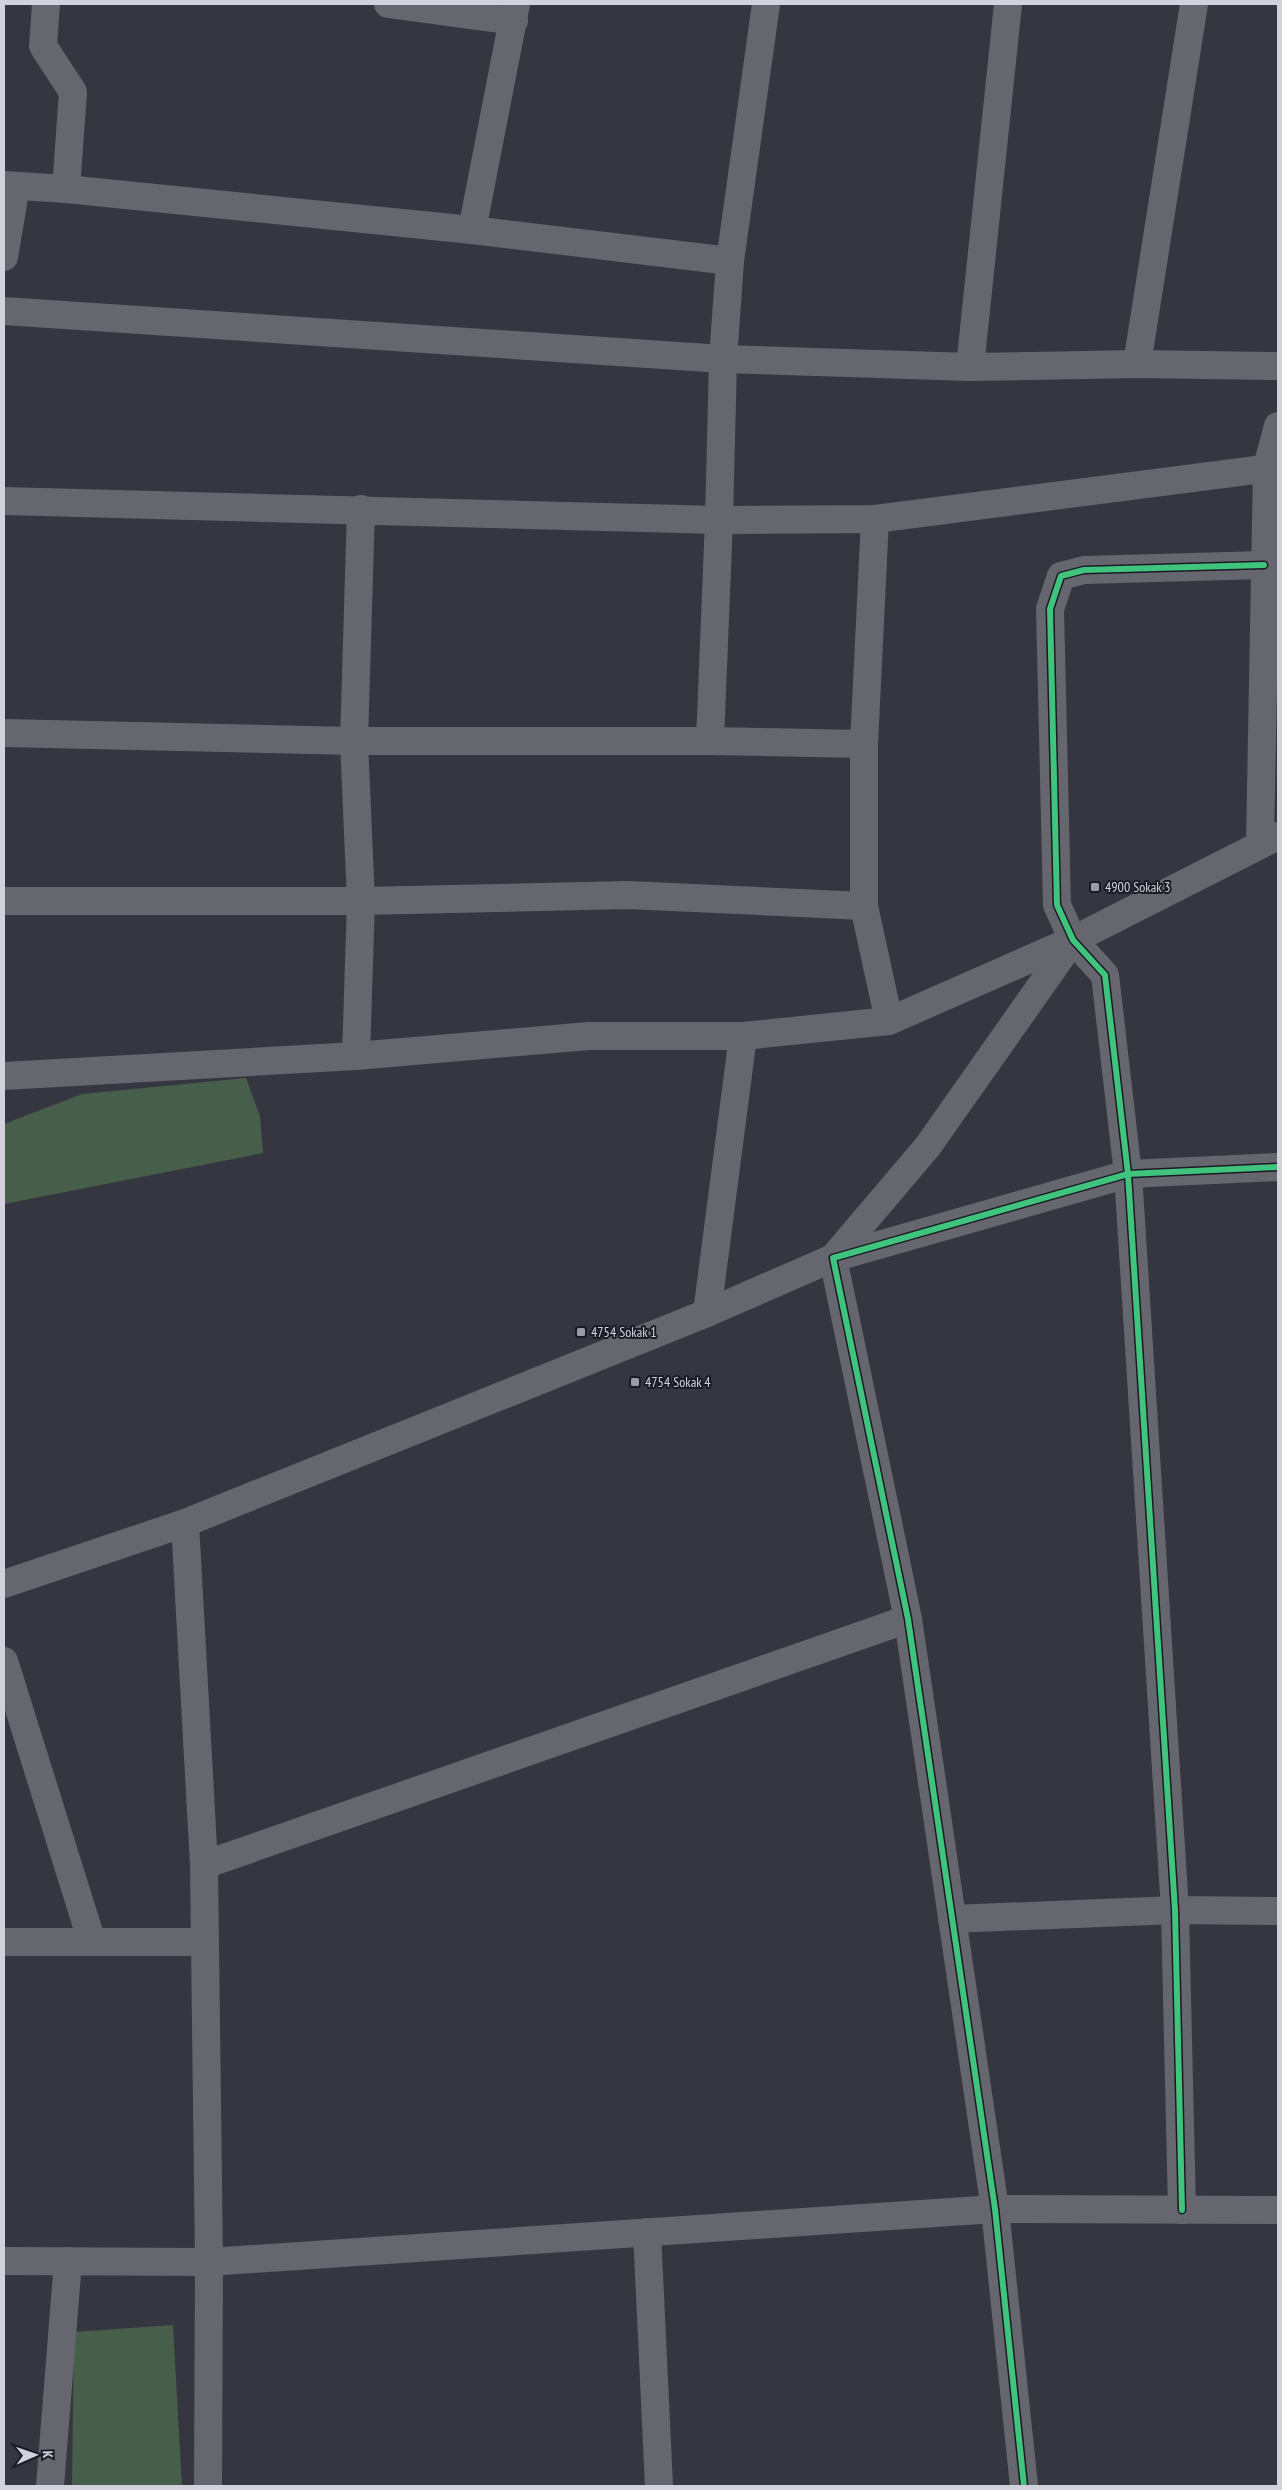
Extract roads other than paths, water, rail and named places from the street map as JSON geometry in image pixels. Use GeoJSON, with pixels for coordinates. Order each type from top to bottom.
{"type":"FeatureCollection","features":[{"type":"Feature","properties":{"kind":"street"},"geometry":{"type":"LineString","coordinates":[[46,4],[43,46],[73,92],[66,189]]}},
{"type":"Feature","properties":{"kind":"street"},"geometry":{"type":"LineString","coordinates":[[388,4],[515,13],[472,230]]}},
{"type":"Feature","properties":{"kind":"street"},"geometry":{"type":"LineString","coordinates":[[710,741],[723,359],[730,261],[766,4]]}},
{"type":"Feature","properties":{"kind":"street"},"geometry":{"type":"LineString","coordinates":[[970,367],[1008,4]]}},
{"type":"Feature","properties":{"kind":"street"},"geometry":{"type":"LineString","coordinates":[[1136,364],[1194,4]]}},
{"type":"Feature","properties":{"kind":"street"},"geometry":{"type":"LineString","coordinates":[[4,257],[10,186],[66,189],[472,230],[730,261]]}},
{"type":"Feature","properties":{"kind":"street"},"geometry":{"type":"LineString","coordinates":[[4,311],[723,359],[970,367],[1136,364],[1278,366]]}},
{"type":"Feature","properties":{"kind":"street"},"geometry":{"type":"LineString","coordinates":[[4,1076],[356,1056],[589,1036],[743,1036],[889,1021],[1073,940],[1269,840],[1264,565],[1278,426]]}},
{"type":"Feature","properties":{"kind":"street"},"geometry":{"type":"LineString","coordinates":[[4,501],[719,520],[875,519],[1273,467]]}},
{"type":"Feature","properties":{"kind":"street"},"geometry":{"type":"LineString","coordinates":[[356,1056],[361,901],[354,741],[361,509]]}},
{"type":"Feature","properties":{"kind":"street"},"geometry":{"type":"LineString","coordinates":[[875,519],[864,744],[864,906],[889,1021]]}},
{"type":"Feature","properties":{"kind":"street"},"geometry":{"type":"LineString","coordinates":[[1182,2210],[1174,1910],[1128,1174],[1105,975],[1073,940],[1057,905],[1050,609],[1061,576],[1084,570],[1264,565]]}},
{"type":"Feature","properties":{"kind":"street"},"geometry":{"type":"LineString","coordinates":[[4,733],[354,741],[710,741],[864,744]]}},
{"type":"Feature","properties":{"kind":"street"},"geometry":{"type":"LineString","coordinates":[[4,901],[361,901],[628,895],[864,906]]}},
{"type":"Feature","properties":{"kind":"street"},"geometry":{"type":"LineString","coordinates":[[833,1258],[928,1146],[1073,940]]}},
{"type":"Feature","properties":{"kind":"street"},"geometry":{"type":"LineString","coordinates":[[707,1313],[743,1036]]}},
{"type":"Feature","properties":{"kind":"street"},"geometry":{"type":"LineString","coordinates":[[4,1584],[185,1523],[707,1313],[833,1258],[1128,1174],[1278,1167]]}},
{"type":"Feature","properties":{"kind":"street"},"geometry":{"type":"LineString","coordinates":[[833,1258],[908,1619],[995,2209],[1024,2486]]}},
{"type":"Feature","properties":{"kind":"street"},"geometry":{"type":"LineString","coordinates":[[185,1523],[204,1865],[209,2262],[208,2486]]}},
{"type":"Feature","properties":{"kind":"street"},"geometry":{"type":"LineString","coordinates":[[204,1865],[908,1619]]}},
{"type":"Feature","properties":{"kind":"street"},"geometry":{"type":"LineString","coordinates":[[4,1660],[92,1942]]}},
{"type":"Feature","properties":{"kind":"street"},"geometry":{"type":"LineString","coordinates":[[952,1919],[1174,1910],[1278,1911]]}},
{"type":"Feature","properties":{"kind":"street"},"geometry":{"type":"LineString","coordinates":[[4,1942],[205,1942]]}},
{"type":"Feature","properties":{"kind":"street"},"geometry":{"type":"LineString","coordinates":[[4,2261],[209,2262],[995,2209],[1278,2210]]}},
{"type":"Feature","properties":{"kind":"street"},"geometry":{"type":"LineString","coordinates":[[647,2232],[659,2486]]}},
{"type":"Feature","properties":{"kind":"street"},"geometry":{"type":"LineString","coordinates":[[50,2486],[68,2261]]}},
{"type":"Feature","properties":{"kind":"place","name":"4900 Sokak 3"},"geometry":{"type":"Point","coordinates":[1095,887]}},
{"type":"Feature","properties":{"kind":"place","name":"4754 Sokak 1"},"geometry":{"type":"Point","coordinates":[581,1332]}},
{"type":"Feature","properties":{"kind":"place","name":"4754 Sokak 4"},"geometry":{"type":"Point","coordinates":[635,1382]}}]}
